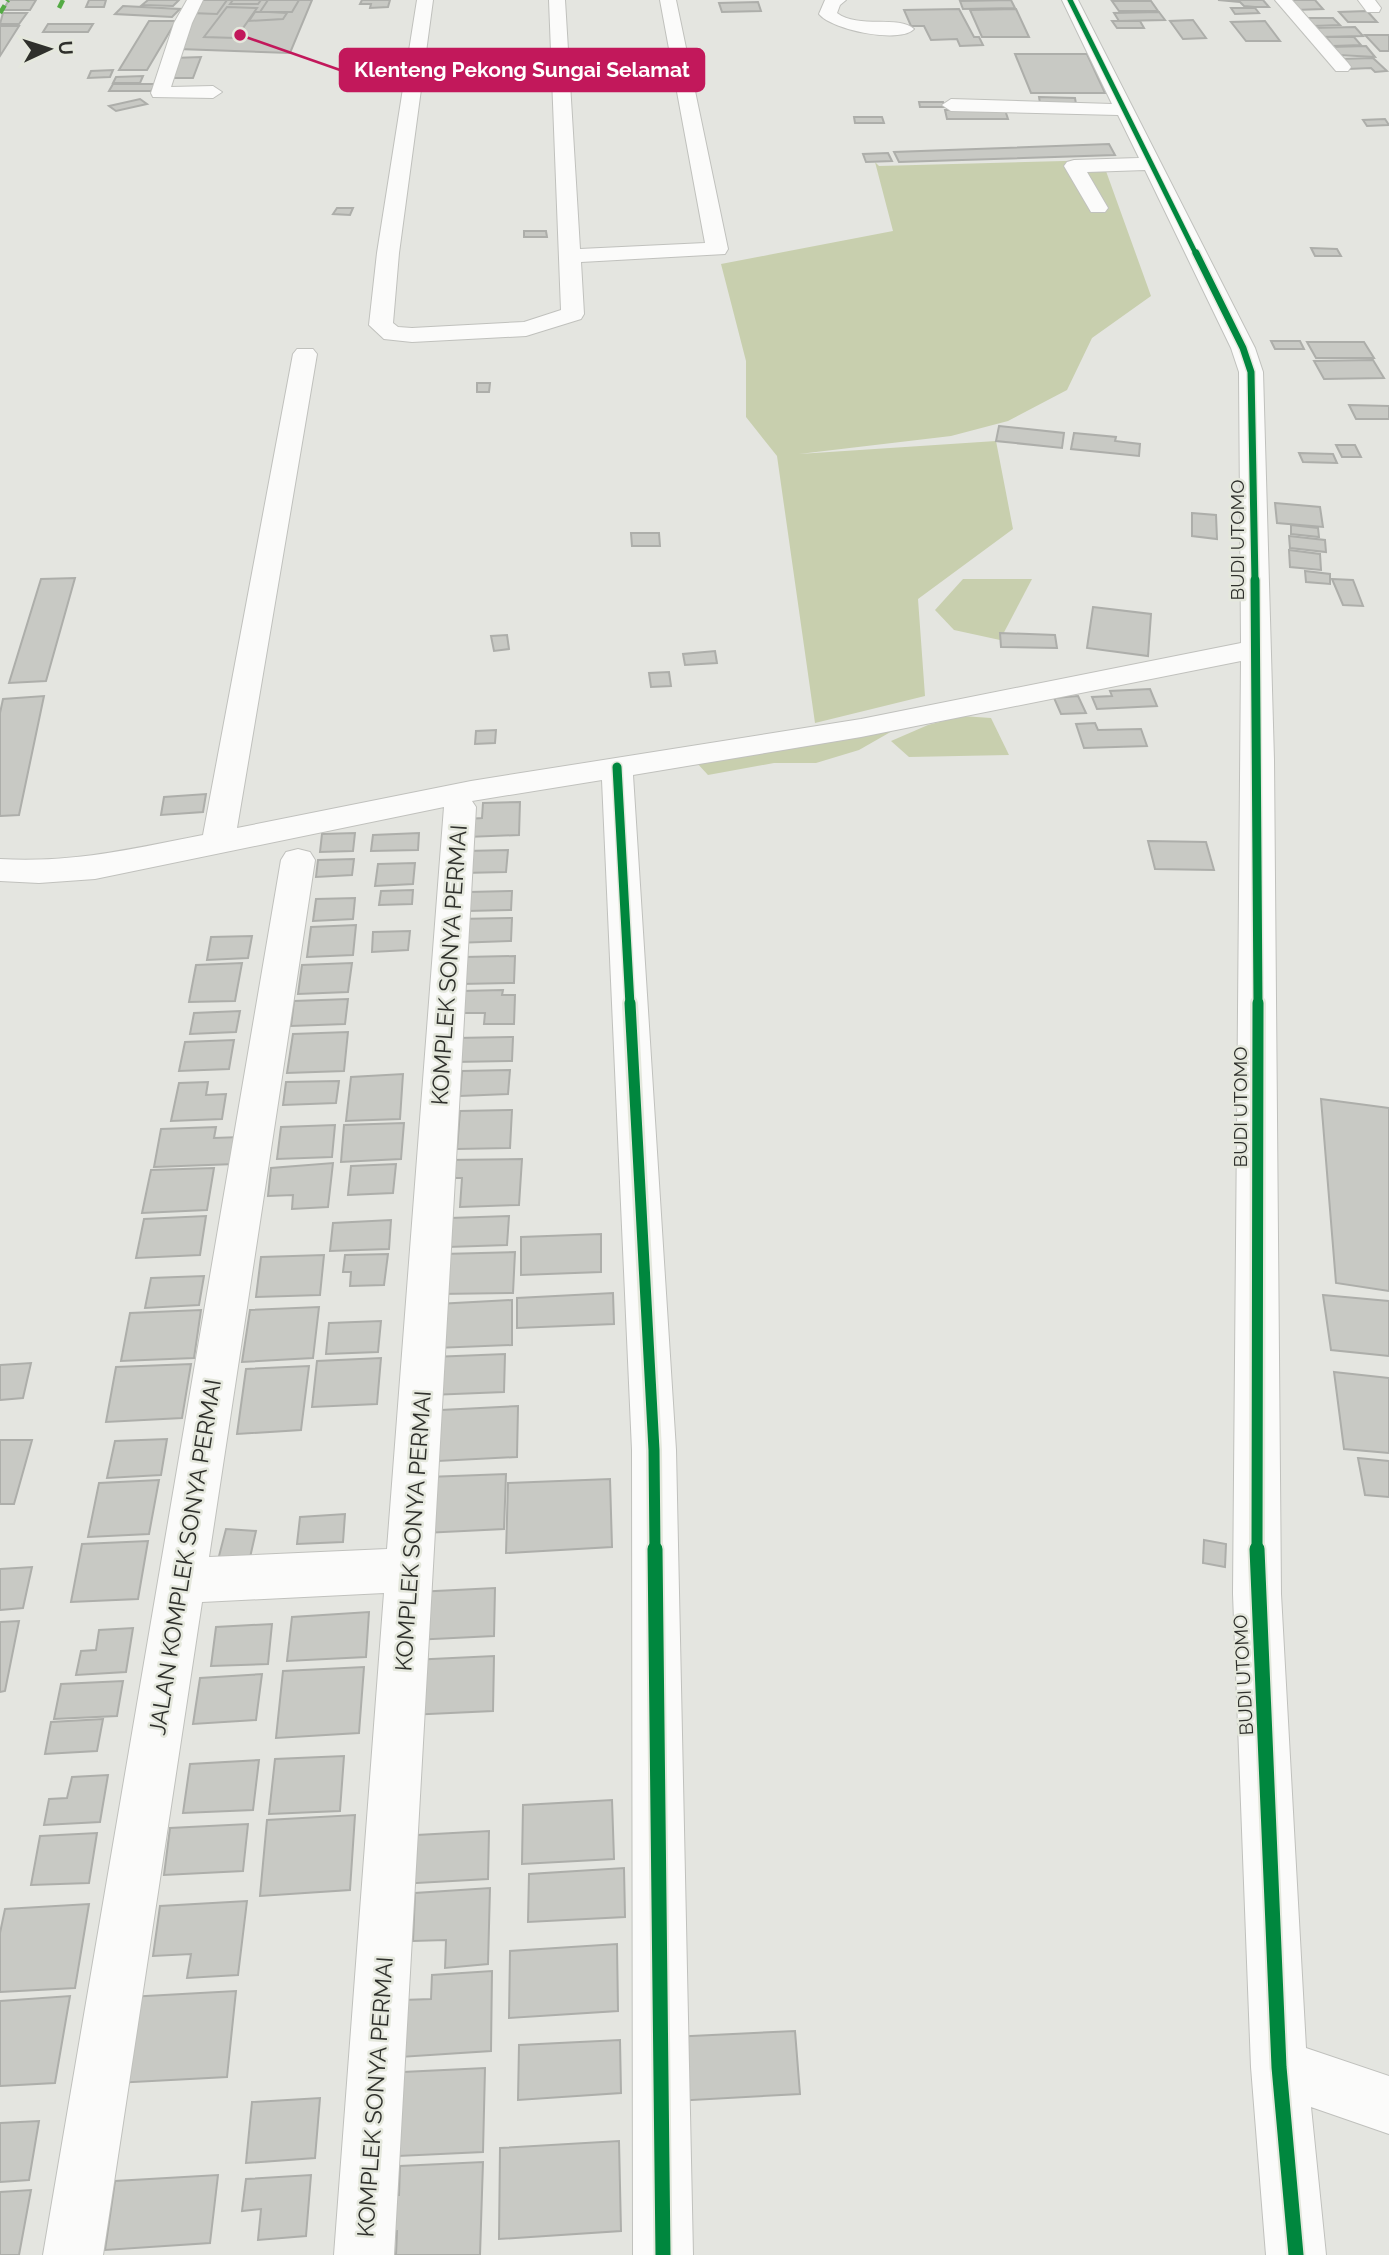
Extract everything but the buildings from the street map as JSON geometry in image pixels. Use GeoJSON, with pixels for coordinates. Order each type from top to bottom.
{"type":"FeatureCollection","features":[{"type":"Feature","properties":{"kind":"street"},"geometry":{"type":"LineString","coordinates":[[194,0],[183,23],[160,93],[214,92]]}},
{"type":"Feature","properties":{"kind":"street"},"geometry":{"type":"LineString","coordinates":[[425,0],[380,325],[392,334],[526,329],[573,314],[557,0]]}},
{"type":"Feature","properties":{"kind":"street"},"geometry":{"type":"LineString","coordinates":[[570,256],[717,249],[668,0]]}},
{"type":"Feature","properties":{"kind":"street"},"geometry":{"type":"LineString","coordinates":[[838,0],[834,1],[828,14],[841,23],[906,32],[897,11]]}},
{"type":"Feature","properties":{"kind":"street","name":"BUDI UTOMO"},"geometry":{"type":"LineString","coordinates":[[1070,0],[1124,110],[1138,154],[1243,348],[1251,372],[1258,760],[1257,1594],[1279,2067],[1296,2255]]}},
{"type":"Feature","properties":{"kind":"street"},"geometry":{"type":"LineString","coordinates":[[1283,0],[1342,67]]}},
{"type":"Feature","properties":{"kind":"street"},"geometry":{"type":"LineString","coordinates":[[951,105],[1124,110]]}},
{"type":"Feature","properties":{"kind":"street"},"geometry":{"type":"LineString","coordinates":[[1098,208],[1074,166],[1138,154]]}},
{"type":"Feature","properties":{"kind":"street"},"geometry":{"type":"LineString","coordinates":[[218,843],[305,354]]}},
{"type":"Feature","properties":{"kind":"street"},"geometry":{"type":"LineString","coordinates":[[0,870],[39,872],[94,867],[471,791],[861,728],[1255,649]]}},
{"type":"Feature","properties":{"kind":"street"},"geometry":{"type":"LineString","coordinates":[[617,767],[654,1450],[663,2255]]}},
{"type":"Feature","properties":{"kind":"street","name":"KOMPLEK SONYA PERMAI"},"geometry":{"type":"LineString","coordinates":[[364,2255],[460,807]]}},
{"type":"Feature","properties":{"kind":"street","name":"JALAN KOMPLEK SONYA PERMAI"},"geometry":{"type":"LineString","coordinates":[[73,2255],[298,860]]}},
{"type":"Feature","properties":{"kind":"street"},"geometry":{"type":"LineString","coordinates":[[181,1581],[411,1570]]}},
{"type":"Feature","properties":{"kind":"street"},"geometry":{"type":"LineString","coordinates":[[1279,2067],[1389,2105]]}},
{"type":"Feature","properties":{"kind":"green space"},"geometry":{"type":"Polygon","coordinates":[[[1102,160],[1151,296],[1092,338],[1067,390],[1008,421],[951,436],[799,454],[996,441],[1013,529],[918,599],[925,696],[815,723],[777,456],[746,417],[746,361],[721,264],[893,231],[875,162],[879,166],[1102,160]]]}},
{"type":"Feature","properties":{"kind":"green space"},"geometry":{"type":"Polygon","coordinates":[[[963,579],[1032,579],[1000,640],[954,630],[935,610],[963,579]]]}},
{"type":"Feature","properties":{"kind":"green space"},"geometry":{"type":"Polygon","coordinates":[[[962,716],[991,718],[1009,755],[909,757],[891,741],[928,725],[962,716]]]}},
{"type":"Feature","properties":{"kind":"green space"},"geometry":{"type":"Polygon","coordinates":[[[894,730],[859,750],[816,763],[774,763],[708,775],[696,762],[894,730]]]}},
{"type":"Feature","properties":{"kind":"marked path"},"geometry":{"type":"LineString","coordinates":[[0,13],[8,0]]}},
{"type":"Feature","properties":{"kind":"marked path"},"geometry":{"type":"LineString","coordinates":[[59,8],[63,0]]}},
{"type":"Feature","properties":{"kind":"cycle path"},"geometry":{"type":"LineString","coordinates":[[1070,0],[1243,348],[1251,372],[1258,760],[1257,1594],[1279,2067],[1296,2255]]}},
{"type":"Feature","properties":{"kind":"cycle path"},"geometry":{"type":"LineString","coordinates":[[617,767],[654,1450],[663,2255]]}},
{"type":"Feature","properties":{"kind":"place","name":"Klenteng Pekong Sungai Selamat"},"geometry":{"type":"Point","coordinates":[240,35]}}]}
